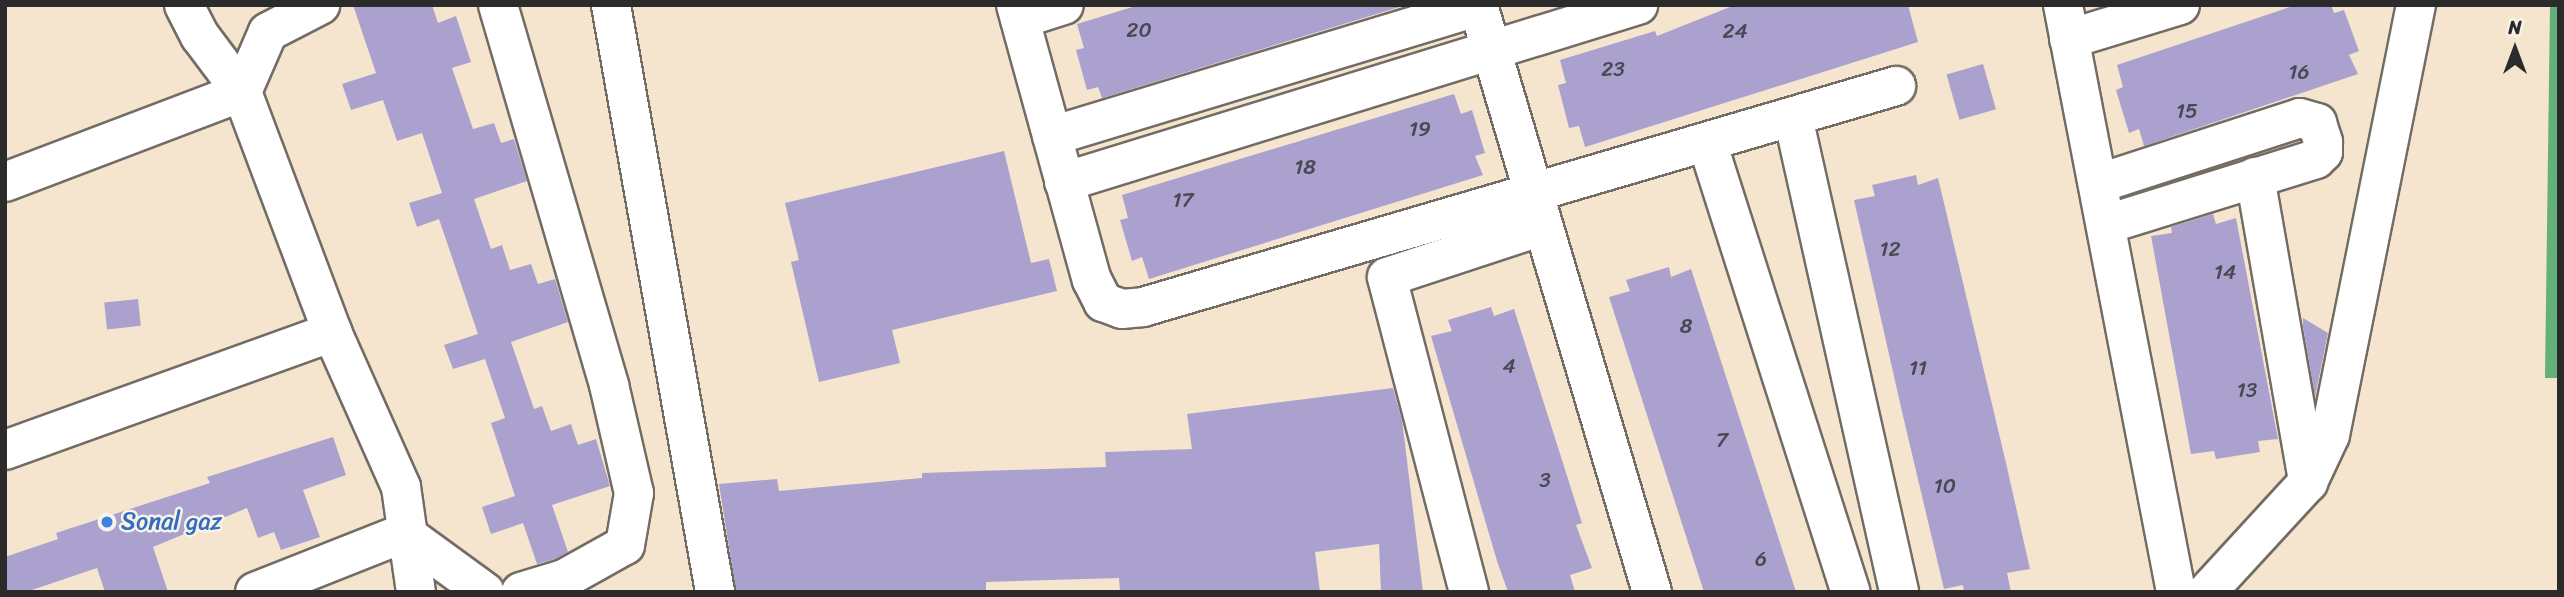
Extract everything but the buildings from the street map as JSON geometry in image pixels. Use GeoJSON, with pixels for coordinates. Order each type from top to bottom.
{"type":"FeatureCollection","features":[{"type":"Feature","properties":{"kind":"street"},"geometry":{"type":"LineString","coordinates":[[184,5],[242,92],[332,332],[401,487],[404,533],[416,592]]}},
{"type":"Feature","properties":{"kind":"street"},"geometry":{"type":"LineString","coordinates":[[5,182],[242,92],[268,32],[320,5]]}},
{"type":"Feature","properties":{"kind":"street"},"geometry":{"type":"LineString","coordinates":[[498,5],[609,385],[634,493],[625,545],[564,579],[521,592]]}},
{"type":"Feature","properties":{"kind":"street"},"geometry":{"type":"LineString","coordinates":[[611,5],[715,592]]}},
{"type":"Feature","properties":{"kind":"street"},"geometry":{"type":"LineString","coordinates":[[1064,5],[1018,12],[1092,280],[1103,302],[1122,309],[1143,307],[1537,209]]}},
{"type":"Feature","properties":{"kind":"street"},"geometry":{"type":"LineString","coordinates":[[1052,136],[1478,5],[1652,592]]}},
{"type":"Feature","properties":{"kind":"street"},"geometry":{"type":"LineString","coordinates":[[1064,182],[1638,5]]}},
{"type":"Feature","properties":{"kind":"street"},"geometry":{"type":"LineString","coordinates":[[2176,592],[2100,183],[2066,22],[2180,5]]}},
{"type":"Feature","properties":{"kind":"street"},"geometry":{"type":"LineString","coordinates":[[2207,592],[2308,482],[2330,435],[2416,5]]}},
{"type":"Feature","properties":{"kind":"street"},"geometry":{"type":"LineString","coordinates":[[1469,592],[1387,277],[1537,209],[1707,142],[1896,86]]}},
{"type":"Feature","properties":{"kind":"street"},"geometry":{"type":"LineString","coordinates":[[1793,117],[1899,592]]}},
{"type":"Feature","properties":{"kind":"street"},"geometry":{"type":"LineString","coordinates":[[2100,183],[2300,118],[2317,123],[2323,152],[2316,159],[2107,223]]}},
{"type":"Feature","properties":{"kind":"street"},"geometry":{"type":"LineString","coordinates":[[1707,142],[1851,592]]}},
{"type":"Feature","properties":{"kind":"street"},"geometry":{"type":"LineString","coordinates":[[2255,177],[2308,482]]}},
{"type":"Feature","properties":{"kind":"street"},"geometry":{"type":"LineString","coordinates":[[5,450],[332,332]]}},
{"type":"Feature","properties":{"kind":"street"},"geometry":{"type":"LineString","coordinates":[[255,592],[404,533]]}},
{"type":"Feature","properties":{"kind":"street"},"geometry":{"type":"LineString","coordinates":[[404,533],[485,592]]}},
{"type":"Feature","properties":{"kind":"green space"},"geometry":{"type":"Polygon","coordinates":[[[2550,5],[2559,5],[2559,378],[2545,378],[2550,5]]]}},
{"type":"Feature","properties":{"kind":"place","name":"Sonal gaz"},"geometry":{"type":"Point","coordinates":[107,522]}}]}
